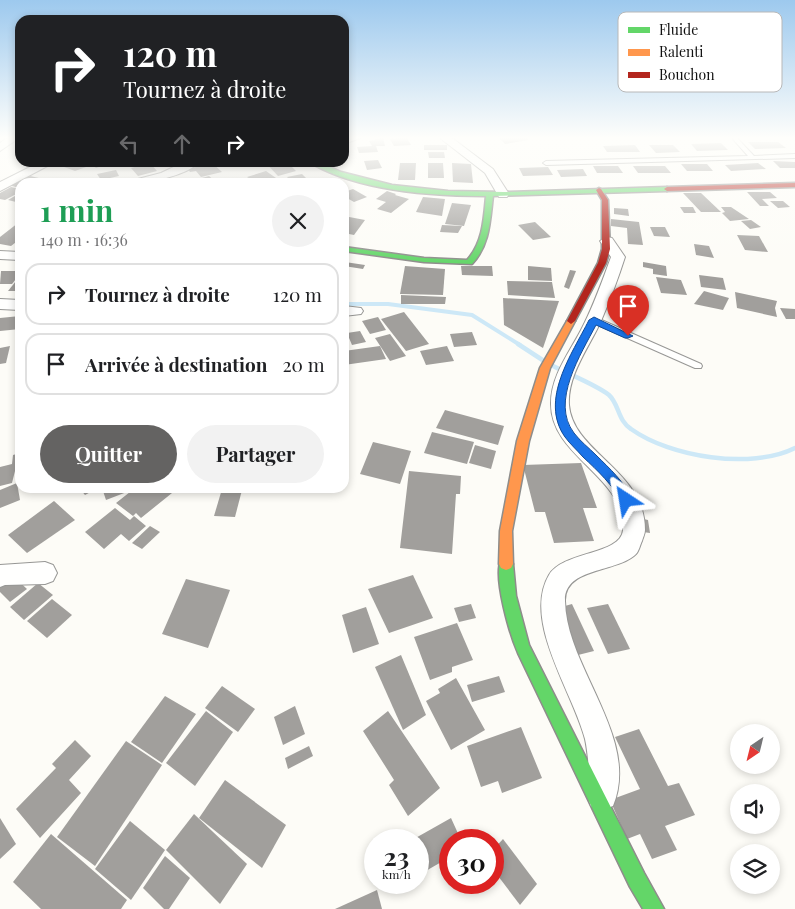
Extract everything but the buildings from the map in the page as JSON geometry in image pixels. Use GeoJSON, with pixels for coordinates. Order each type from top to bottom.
{"type":"FeatureCollection","features":[{"type":"Feature","properties":{"kind":"street"},"geometry":{"type":"LineString","coordinates":[[0,187],[13,180]]}},
{"type":"Feature","properties":{"kind":"street"},"geometry":{"type":"LineString","coordinates":[[362,180],[397,188],[444,194],[490,195],[795,185]]}},
{"type":"Feature","properties":{"kind":"street"},"geometry":{"type":"LineString","coordinates":[[495,180],[503,194]]}},
{"type":"Feature","properties":{"kind":"street"},"geometry":{"type":"LineString","coordinates":[[599,190],[605,200],[607,241],[602,263],[587,294],[558,367],[560,403],[562,418],[569,435],[620,487],[632,512],[634,532],[631,542],[624,551],[611,558],[578,565],[561,574],[555,588],[551,610],[555,627],[599,739],[604,770],[602,808]]}},
{"type":"Feature","properties":{"kind":"street"},"geometry":{"type":"LineString","coordinates":[[349,250],[424,260],[469,262],[475,258],[480,245],[490,195]]}},
{"type":"Feature","properties":{"kind":"street"},"geometry":{"type":"LineString","coordinates":[[607,241],[618,257],[594,320],[538,396],[523,441],[506,531],[506,584],[512,614],[523,648],[654,909]]}},
{"type":"Feature","properties":{"kind":"street"},"geometry":{"type":"LineString","coordinates":[[0,255],[15,256]]}},
{"type":"Feature","properties":{"kind":"street"},"geometry":{"type":"LineString","coordinates":[[0,304],[15,305]]}},
{"type":"Feature","properties":{"kind":"street"},"geometry":{"type":"LineString","coordinates":[[0,576],[4,574],[45,573]]}},
{"type":"Feature","properties":{"kind":"lane"},"geometry":{"type":"LineString","coordinates":[[594,320],[698,366]]}},
{"type":"Feature","properties":{"kind":"waterway"},"geometry":{"type":"LineString","coordinates":[[349,304],[388,304],[472,315],[520,345]]}},
{"type":"Feature","properties":{"kind":"waterway"},"geometry":{"type":"LineString","coordinates":[[518,344],[544,361]]}},
{"type":"Feature","properties":{"kind":"waterway"},"geometry":{"type":"LineString","coordinates":[[551,365],[604,391],[615,403],[623,422],[627,426],[647,439],[667,447],[688,453],[734,459],[777,455],[795,448]]}},
{"type":"Feature","properties":{"kind":"traffic: fast"},"geometry":{"type":"LineString","coordinates":[[363,180],[420,191],[476,194],[667,189]]}},
{"type":"Feature","properties":{"kind":"traffic: fast"},"geometry":{"type":"LineString","coordinates":[[349,250],[424,260],[469,262],[475,256],[483,240],[490,195]]}},
{"type":"Feature","properties":{"kind":"traffic: fast"},"geometry":{"type":"LineString","coordinates":[[506,564],[509,596],[523,648],[637,880],[654,909]]}},
{"type":"Feature","properties":{"kind":"traffic: slow"},"geometry":{"type":"LineString","coordinates":[[506,564],[506,531],[523,441],[545,368],[571,321]]}},
{"type":"Feature","properties":{"kind":"traffic: jam"},"geometry":{"type":"LineString","coordinates":[[667,189],[795,185]]}},
{"type":"Feature","properties":{"kind":"traffic: jam"},"geometry":{"type":"LineString","coordinates":[[571,321],[602,263],[606,249],[605,200],[599,190]]}},
{"type":"Feature","properties":{"kind":"route"},"geometry":{"type":"LineString","coordinates":[[626,500],[620,487],[569,435],[562,418],[560,403],[566,374],[594,320],[628,336]]}}]}
